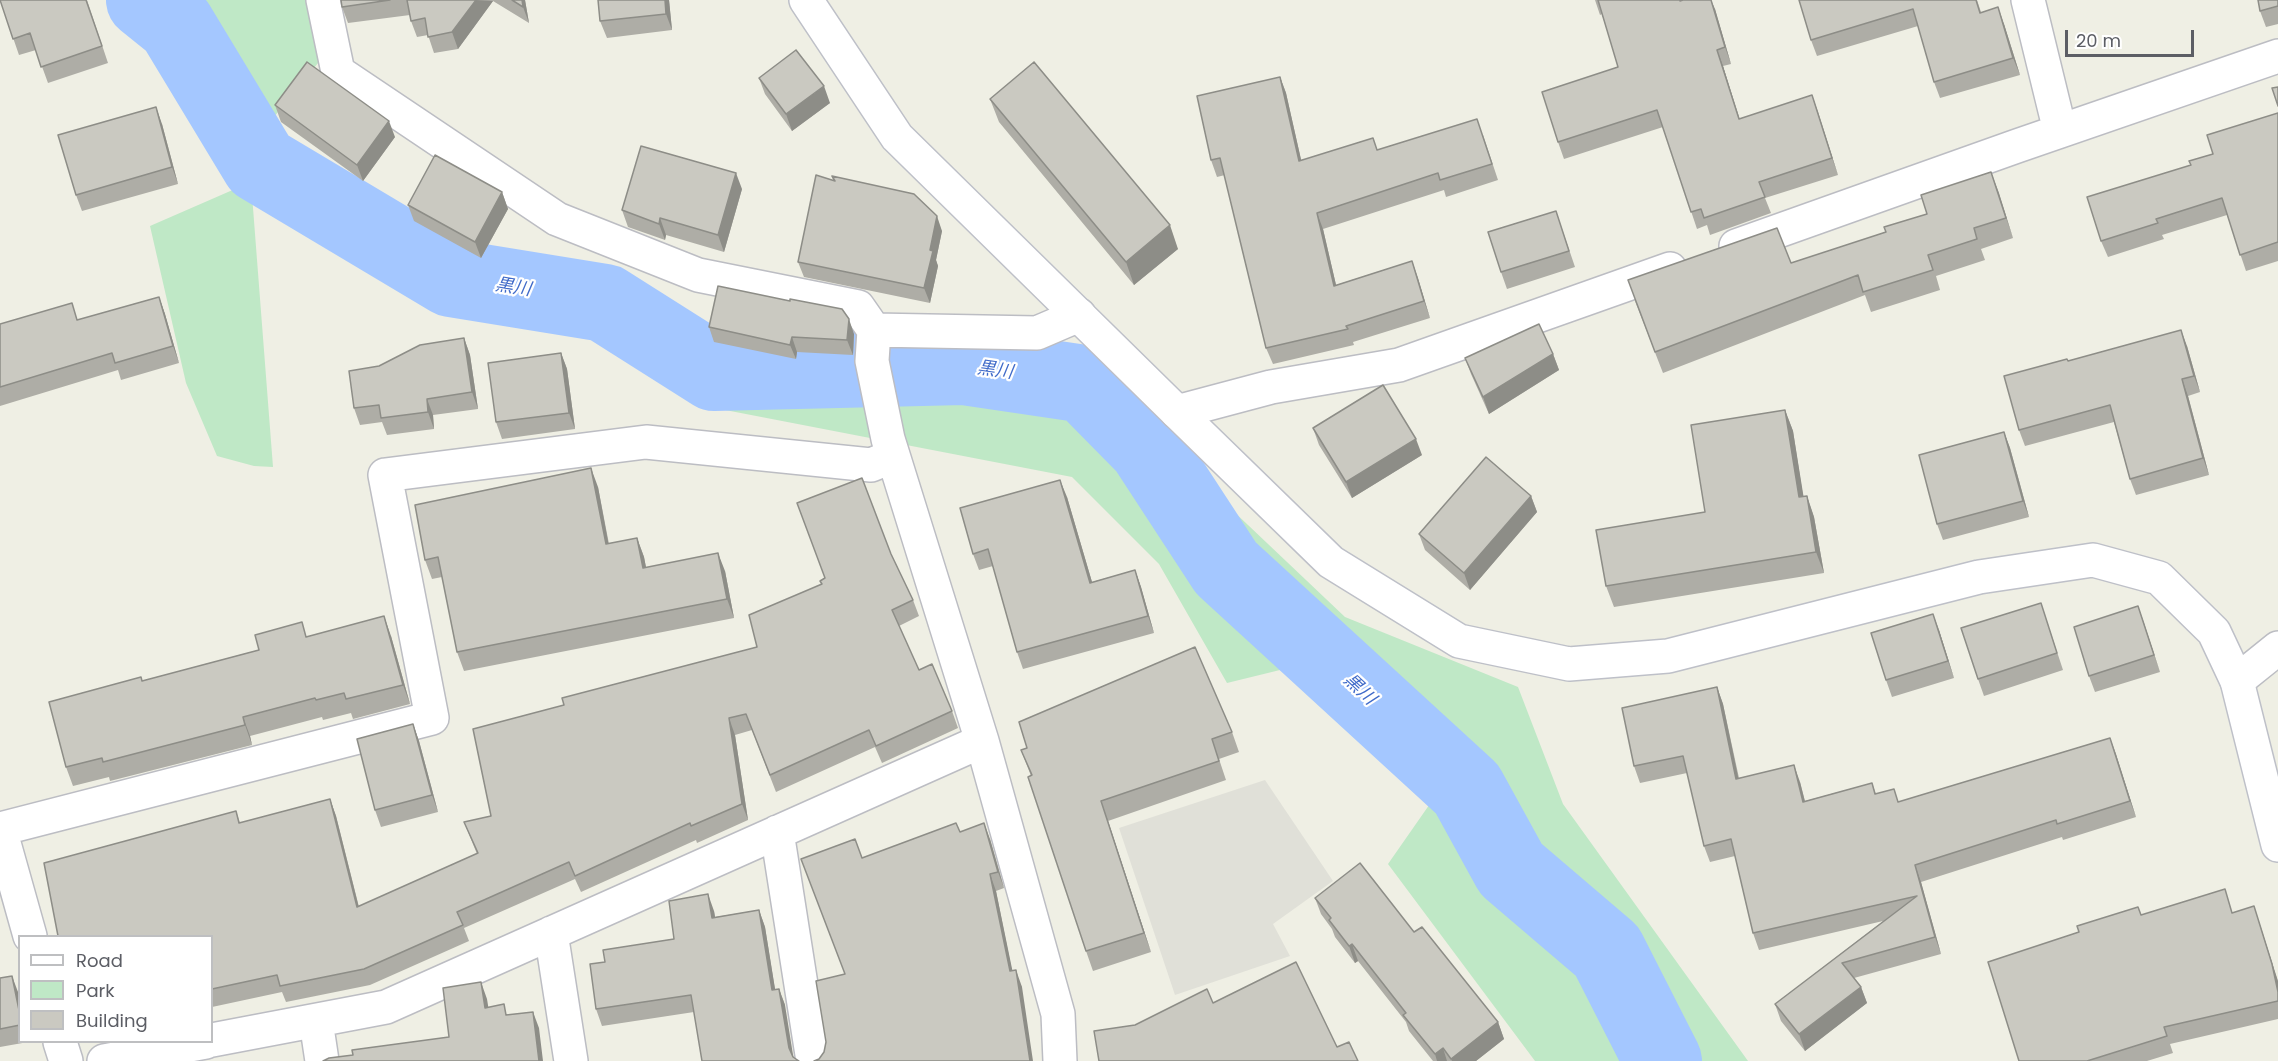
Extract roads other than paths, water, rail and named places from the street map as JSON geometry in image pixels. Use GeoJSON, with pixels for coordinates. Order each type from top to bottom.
{"type":"FeatureCollection","features":[{"type":"Feature","properties":{"kind":"street"},"geometry":{"type":"LineString","coordinates":[[323,0],[338,72],[557,219],[698,275],[858,307],[874,330],[872,361],[891,447],[982,741],[1058,1014],[1060,1061]]}},
{"type":"Feature","properties":{"kind":"street"},"geometry":{"type":"LineString","coordinates":[[806,0],[897,137],[1078,315],[1331,562],[1460,641],[1569,664],[1668,656],[1979,577],[2093,560],[2159,578],[2214,632],[2237,681],[2278,845]]}},
{"type":"Feature","properties":{"kind":"street"},"geometry":{"type":"LineString","coordinates":[[2028,0],[2060,131]]}},
{"type":"Feature","properties":{"kind":"street"},"geometry":{"type":"LineString","coordinates":[[1177,412],[1271,387],[1399,365],[2278,56]]}},
{"type":"Feature","properties":{"kind":"street"},"geometry":{"type":"LineString","coordinates":[[874,330],[1037,333],[1078,315]]}},
{"type":"Feature","properties":{"kind":"street"},"geometry":{"type":"LineString","coordinates":[[30,935],[0,829],[432,718],[385,475],[646,442],[872,465],[891,447]]}},
{"type":"Feature","properties":{"kind":"street"},"geometry":{"type":"LineString","coordinates":[[2237,681],[2278,648]]}},
{"type":"Feature","properties":{"kind":"street"},"geometry":{"type":"LineString","coordinates":[[213,1041],[386,1007],[982,741]]}},
{"type":"Feature","properties":{"kind":"street"},"geometry":{"type":"LineString","coordinates":[[777,832],[813,1061]]}},
{"type":"Feature","properties":{"kind":"street"},"geometry":{"type":"LineString","coordinates":[[551,933],[571,1061]]}},
{"type":"Feature","properties":{"kind":"street"},"geometry":{"type":"LineString","coordinates":[[316,1020],[322,1061]]}},
{"type":"Feature","properties":{"kind":"street"},"geometry":{"type":"LineString","coordinates":[[61,1043],[66,1061]]}},
{"type":"Feature","properties":{"kind":"street"},"geometry":{"type":"LineString","coordinates":[[104,1061],[196,1043]]}},
{"type":"Feature","properties":{"kind":"waterway","name":"黒川"},"geometry":{"type":"LineString","coordinates":[[145,0],[176,25],[260,164],[451,278],[605,303],[714,372],[963,366],[1085,384],[1147,447],[1226,568],[1467,789],[1511,869],[1607,951],[1663,1061]]}}]}
